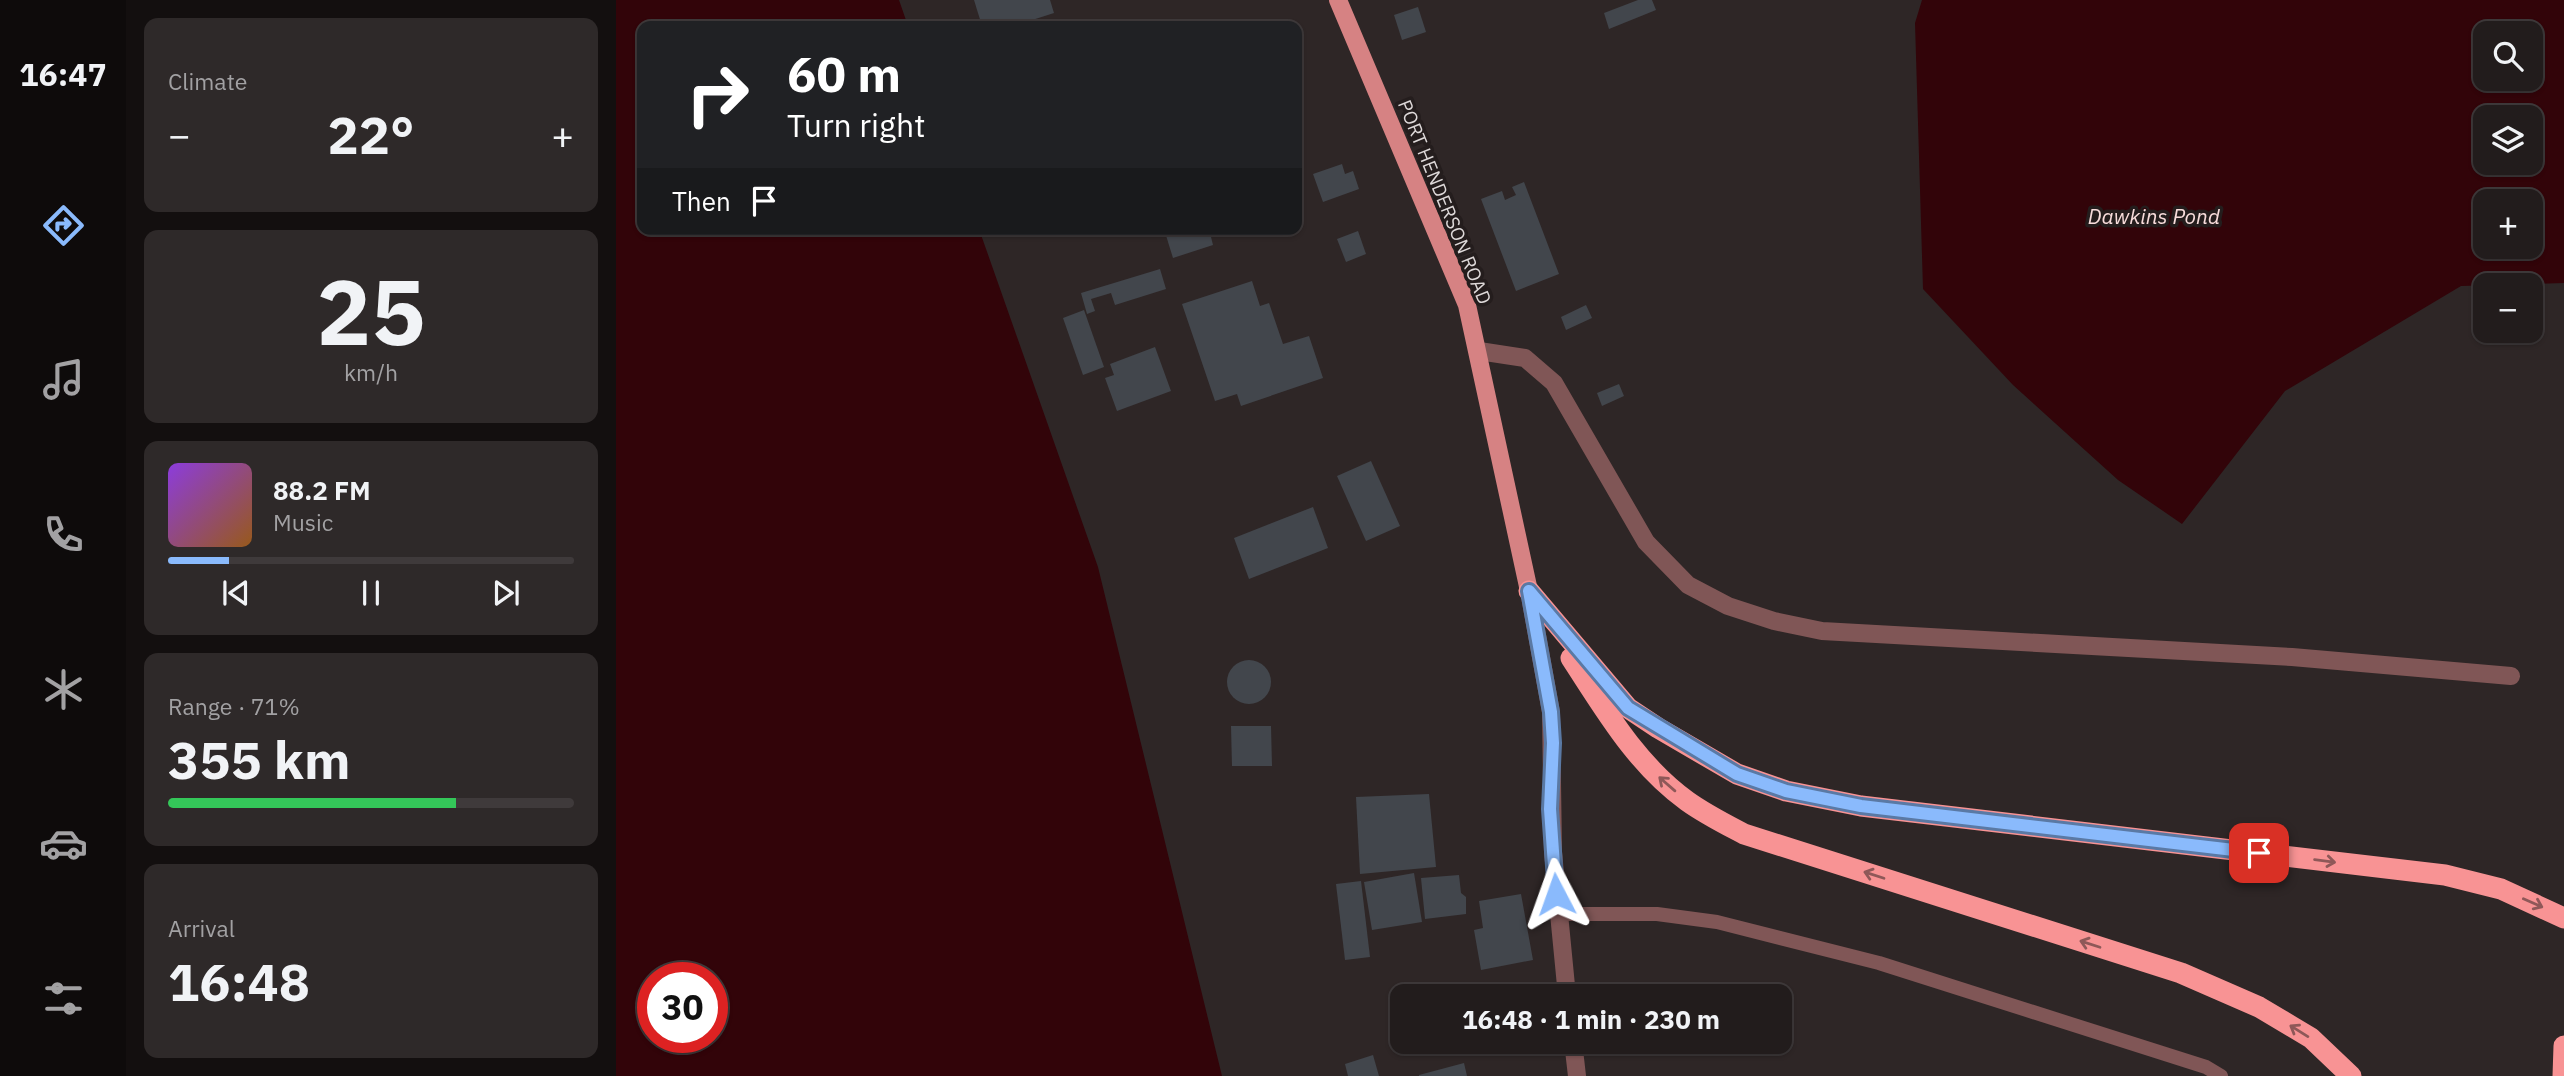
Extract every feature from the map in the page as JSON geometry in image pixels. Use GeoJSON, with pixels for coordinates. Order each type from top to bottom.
{"type":"FeatureCollection","features":[{"type":"Feature","properties":{"kind":"highway"},"geometry":{"type":"LineString","coordinates":[[1529,591],[1628,708],[1737,774],[1786,791],[1861,806],[2445,875],[2501,890],[2564,918]]}},
{"type":"Feature","properties":{"kind":"highway"},"geometry":{"type":"LineString","coordinates":[[1529,591],[1615,727],[1648,768],[1687,801],[1717,820],[1744,834],[2181,972],[2259,1007],[2311,1038],[2351,1076]]}},
{"type":"Feature","properties":{"kind":"highway"},"geometry":{"type":"LineString","coordinates":[[2563,1076],[2564,1046]]}},
{"type":"Feature","properties":{"kind":"main road","name":"PORT HENDERSON ROAD"},"geometry":{"type":"LineString","coordinates":[[1338,0],[1467,304],[1529,591]]}},
{"type":"Feature","properties":{"kind":"street"},"geometry":{"type":"LineString","coordinates":[[1479,351],[1525,358],[1554,383],[1646,542],[1688,585],[1728,606],[1774,621],[1822,631],[2292,657],[2511,676]]}},
{"type":"Feature","properties":{"kind":"street"},"geometry":{"type":"LineString","coordinates":[[1529,591],[1551,712],[1553,753],[1550,809],[1566,984]]}},
{"type":"Feature","properties":{"kind":"street"},"geometry":{"type":"LineString","coordinates":[[1574,1054],[1577,1076]]}},
{"type":"Feature","properties":{"kind":"lane"},"geometry":{"type":"LineString","coordinates":[[1558,914],[1657,914],[1717,922],[1879,963],[2206,1067],[2221,1076]]}},
{"type":"Feature","properties":{"kind":"water"},"geometry":{"type":"Polygon","coordinates":[[[616,0],[899,0],[906,21],[637,21],[637,235],[981,235],[1098,567],[1222,1076],[616,1076],[616,0]]]}},
{"type":"Feature","properties":{"kind":"water","name":"Dawkins Pond"},"geometry":{"type":"Polygon","coordinates":[[[1922,0],[2564,0],[2564,283],[2543,284],[2543,273],[2473,273],[2473,286],[2461,286],[2285,391],[2182,524],[2118,480],[2013,385],[1923,289],[1915,23],[1922,0]]]}},
{"type":"Feature","properties":{"kind":"building"},"geometry":{"type":"Polygon","coordinates":[[[974,0],[1050,0],[1054,13],[1029,21],[980,21],[974,0]]]}},
{"type":"Feature","properties":{"kind":"building"},"geometry":{"type":"Polygon","coordinates":[[[1638,0],[1652,0],[1656,10],[1609,29],[1604,13],[1638,0]]]}},
{"type":"Feature","properties":{"kind":"building"},"geometry":{"type":"Polygon","coordinates":[[[1418,7],[1426,32],[1402,40],[1394,15],[1418,7]]]}},
{"type":"Feature","properties":{"kind":"building"},"geometry":{"type":"Polygon","coordinates":[[[1342,164],[1345,174],[1353,171],[1359,189],[1323,202],[1313,174],[1342,164]]]}},
{"type":"Feature","properties":{"kind":"building"},"geometry":{"type":"Polygon","coordinates":[[[1524,182],[1559,274],[1516,291],[1481,199],[1502,191],[1505,200],[1516,195],[1512,187],[1524,182]]]}},
{"type":"Feature","properties":{"kind":"building"},"geometry":{"type":"Polygon","coordinates":[[[1358,231],[1366,254],[1346,262],[1337,239],[1358,231]]]}},
{"type":"Feature","properties":{"kind":"building"},"geometry":{"type":"Polygon","coordinates":[[[1166,235],[1210,235],[1213,245],[1173,258],[1166,235]]]}},
{"type":"Feature","properties":{"kind":"building"},"geometry":{"type":"Polygon","coordinates":[[[1160,269],[1166,289],[1115,305],[1111,293],[1091,299],[1095,311],[1087,314],[1081,293],[1160,269]]]}},
{"type":"Feature","properties":{"kind":"building"},"geometry":{"type":"Polygon","coordinates":[[[1252,281],[1260,306],[1269,303],[1283,344],[1309,336],[1323,378],[1241,406],[1237,394],[1215,401],[1182,304],[1252,281]]]}},
{"type":"Feature","properties":{"kind":"building"},"geometry":{"type":"Polygon","coordinates":[[[1586,305],[1592,318],[1566,330],[1561,317],[1586,305]]]}},
{"type":"Feature","properties":{"kind":"building"},"geometry":{"type":"Polygon","coordinates":[[[1084,310],[1104,367],[1083,375],[1063,318],[1084,310]]]}},
{"type":"Feature","properties":{"kind":"building"},"geometry":{"type":"Polygon","coordinates":[[[1155,347],[1171,391],[1117,411],[1105,378],[1114,375],[1110,364],[1155,347]]]}},
{"type":"Feature","properties":{"kind":"building"},"geometry":{"type":"Polygon","coordinates":[[[1619,384],[1624,396],[1602,406],[1597,393],[1619,384]]]}},
{"type":"Feature","properties":{"kind":"building"},"geometry":{"type":"Polygon","coordinates":[[[1371,461],[1400,526],[1366,541],[1337,476],[1371,461]]]}},
{"type":"Feature","properties":{"kind":"building"},"geometry":{"type":"Polygon","coordinates":[[[1313,507],[1328,548],[1249,579],[1234,538],[1313,507]]]}},
{"type":"Feature","properties":{"kind":"building"},"geometry":{"type":"Polygon","coordinates":[[[1249,660],[1258,661],[1265,666],[1270,673],[1270,691],[1265,698],[1258,703],[1249,704],[1240,703],[1233,698],[1228,691],[1227,682],[1228,673],[1233,666],[1240,661],[1249,660]]]}},
{"type":"Feature","properties":{"kind":"building"},"geometry":{"type":"Polygon","coordinates":[[[1231,726],[1271,726],[1272,766],[1232,766],[1231,726]]]}},
{"type":"Feature","properties":{"kind":"building"},"geometry":{"type":"Polygon","coordinates":[[[1429,794],[1436,867],[1360,874],[1356,797],[1429,794]]]}},
{"type":"Feature","properties":{"kind":"building"},"geometry":{"type":"Polygon","coordinates":[[[1414,873],[1422,922],[1372,930],[1364,882],[1414,873]]]}},
{"type":"Feature","properties":{"kind":"building"},"geometry":{"type":"Polygon","coordinates":[[[1459,875],[1461,893],[1466,897],[1466,914],[1425,919],[1421,878],[1459,875]]]}},
{"type":"Feature","properties":{"kind":"building"},"geometry":{"type":"Polygon","coordinates":[[[1361,881],[1370,957],[1345,960],[1336,884],[1361,881]]]}},
{"type":"Feature","properties":{"kind":"building"},"geometry":{"type":"Polygon","coordinates":[[[1521,894],[1533,960],[1481,970],[1474,930],[1483,928],[1479,901],[1521,894]]]}},
{"type":"Feature","properties":{"kind":"building"},"geometry":{"type":"Polygon","coordinates":[[[1373,1055],[1379,1076],[1348,1076],[1345,1064],[1373,1055]]]}},
{"type":"Feature","properties":{"kind":"building"},"geometry":{"type":"Polygon","coordinates":[[[1464,1063],[1467,1076],[1419,1076],[1419,1075],[1464,1063]]]}},
{"type":"Feature","properties":{"kind":"route"},"geometry":{"type":"LineString","coordinates":[[1556,894],[1550,809],[1553,774],[1551,712],[1529,591],[1628,708],[1737,774],[1786,791],[1861,806],[2259,853]]}}]}
